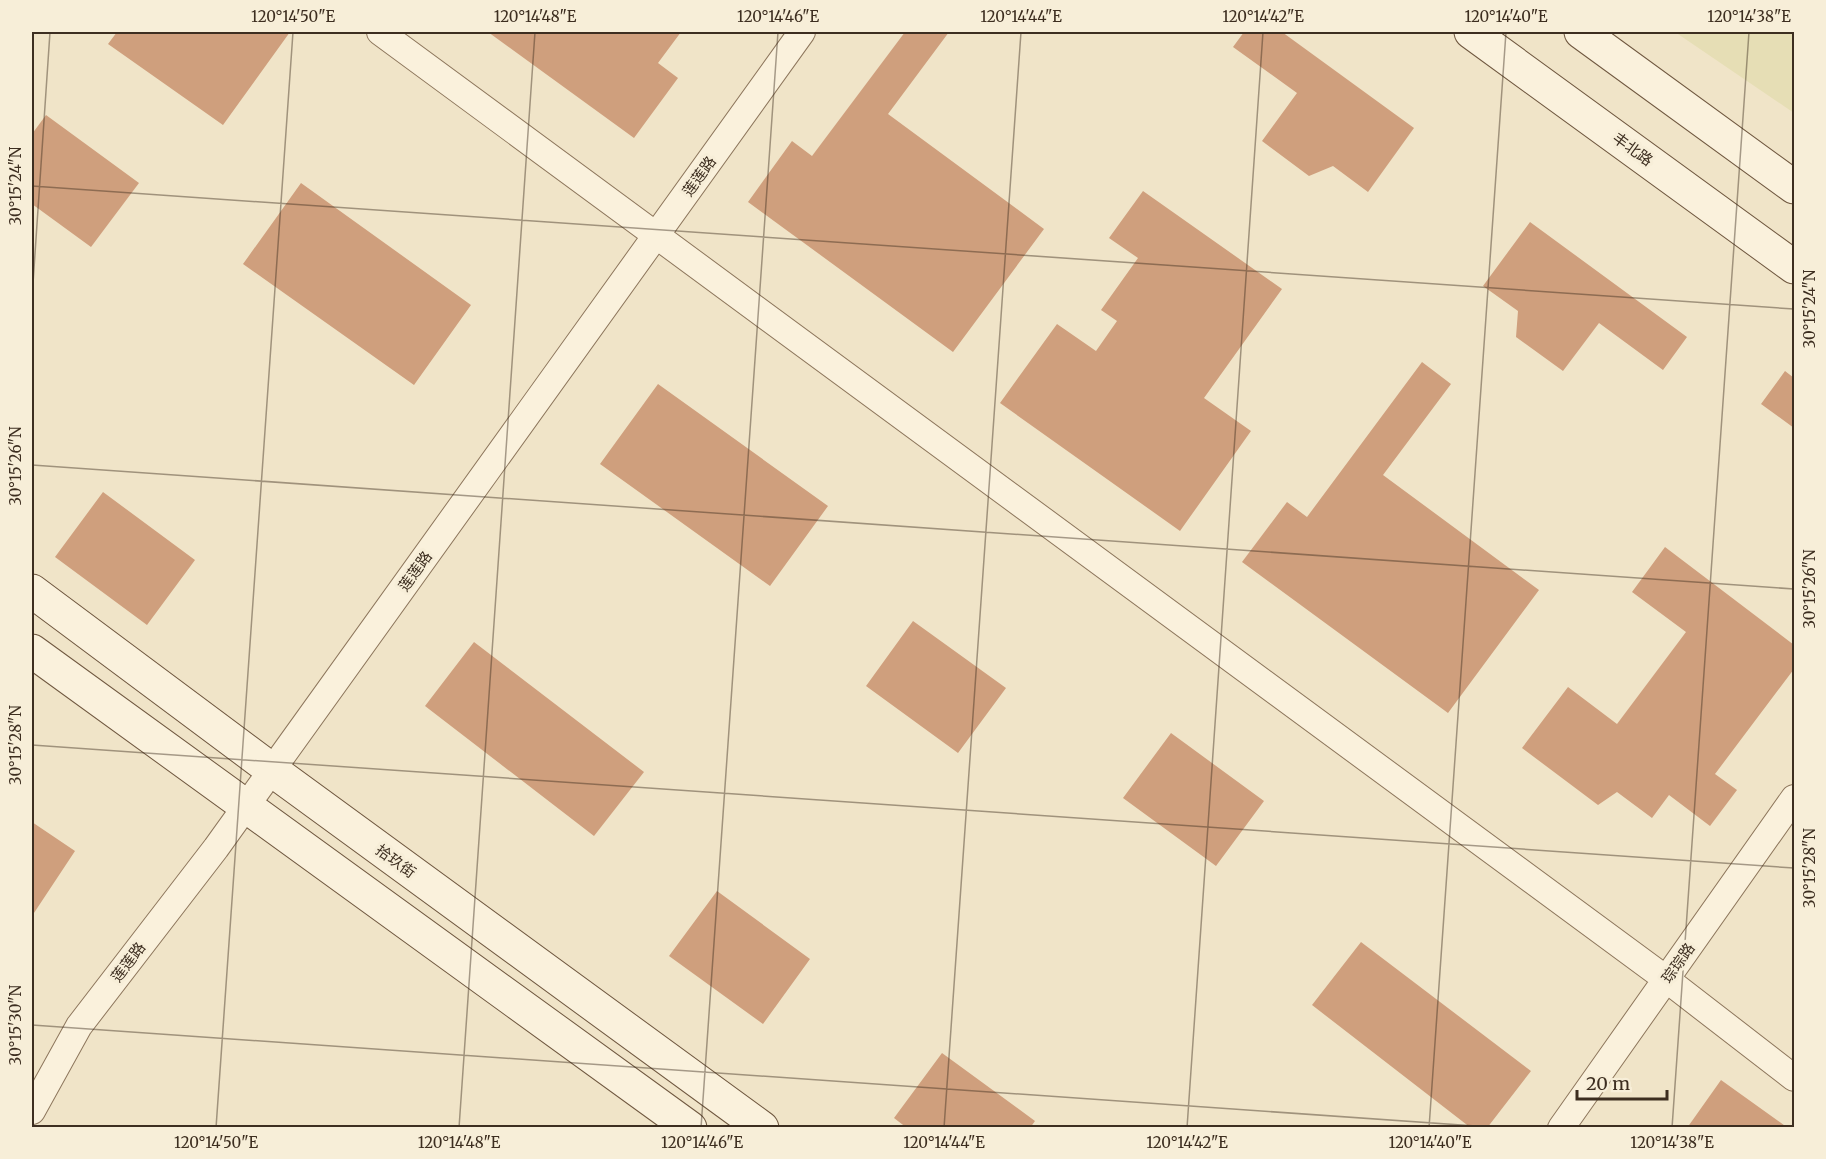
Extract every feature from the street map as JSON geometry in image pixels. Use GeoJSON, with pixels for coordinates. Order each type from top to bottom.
{"type":"FeatureCollection","features":[{"type":"Feature","properties":{"kind":"main road","name":"丰北路"},"geometry":{"type":"LineString","coordinates":[[1471,32],[1794,267]]}},
{"type":"Feature","properties":{"kind":"main road"},"geometry":{"type":"LineString","coordinates":[[1581,32],[1794,187]]}},
{"type":"Feature","properties":{"kind":"main road","name":"拾玖街"},"geometry":{"type":"LineString","coordinates":[[32,591],[272,771],[762,1128]]}},
{"type":"Feature","properties":{"kind":"main road"},"geometry":{"type":"LineString","coordinates":[[32,651],[690,1128]]}},
{"type":"Feature","properties":{"kind":"street"},"geometry":{"type":"LineString","coordinates":[[380,32],[1666,979],[1794,1078]]}},
{"type":"Feature","properties":{"kind":"street","name":"莲莲路"},"geometry":{"type":"LineString","coordinates":[[32,1111],[79,1026],[272,771],[802,32]]}},
{"type":"Feature","properties":{"kind":"street","name":"琮琮路"},"geometry":{"type":"LineString","coordinates":[[1562,1128],[1794,798]]}},
{"type":"Feature","properties":{"kind":"shaded area"},"geometry":{"type":"Polygon","coordinates":[[[1675,32],[1794,32],[1794,113],[1675,32]]]}},
{"type":"Feature","properties":{"kind":"building"},"geometry":{"type":"Polygon","coordinates":[[[117,32],[290,32],[223,125],[108,44],[117,32]]]}},
{"type":"Feature","properties":{"kind":"building"},"geometry":{"type":"Polygon","coordinates":[[[488,32],[681,32],[658,63],[678,78],[634,138],[488,32]]]}},
{"type":"Feature","properties":{"kind":"building"},"geometry":{"type":"Polygon","coordinates":[[[905,32],[949,32],[888,114],[1044,229],[953,352],[748,202],[792,141],[812,156],[905,32]]]}},
{"type":"Feature","properties":{"kind":"building"},"geometry":{"type":"Polygon","coordinates":[[[1244,32],[1282,32],[1414,128],[1368,192],[1333,166],[1309,176],[1262,141],[1297,93],[1233,47],[1244,32]]]}},
{"type":"Feature","properties":{"kind":"building"},"geometry":{"type":"Polygon","coordinates":[[[46,115],[139,183],[91,247],[32,204],[32,134],[46,115]]]}},
{"type":"Feature","properties":{"kind":"building"},"geometry":{"type":"Polygon","coordinates":[[[301,183],[471,305],[414,385],[243,264],[301,183]]]}},
{"type":"Feature","properties":{"kind":"building"},"geometry":{"type":"Polygon","coordinates":[[[1143,191],[1282,289],[1204,398],[1251,431],[1180,531],[1000,403],[1057,324],[1096,351],[1117,321],[1101,310],[1138,258],[1109,238],[1143,191]]]}},
{"type":"Feature","properties":{"kind":"building"},"geometry":{"type":"Polygon","coordinates":[[[1530,222],[1687,337],[1663,370],[1599,323],[1563,371],[1516,337],[1518,311],[1483,286],[1530,222]]]}},
{"type":"Feature","properties":{"kind":"building"},"geometry":{"type":"Polygon","coordinates":[[[1422,362],[1451,384],[1383,475],[1539,590],[1448,713],[1242,562],[1287,502],[1307,517],[1422,362]]]}},
{"type":"Feature","properties":{"kind":"building"},"geometry":{"type":"Polygon","coordinates":[[[1785,371],[1794,378],[1794,428],[1761,404],[1785,371]]]}},
{"type":"Feature","properties":{"kind":"building"},"geometry":{"type":"Polygon","coordinates":[[[658,384],[828,506],[770,586],[600,464],[658,384]]]}},
{"type":"Feature","properties":{"kind":"building"},"geometry":{"type":"Polygon","coordinates":[[[103,492],[195,560],[147,625],[55,557],[103,492]]]}},
{"type":"Feature","properties":{"kind":"building"},"geometry":{"type":"Polygon","coordinates":[[[1665,547],[1794,645],[1794,669],[1715,774],[1737,790],[1710,826],[1669,795],[1652,818],[1617,792],[1598,805],[1522,748],[1568,687],[1617,724],[1686,632],[1632,592],[1665,547]]]}},
{"type":"Feature","properties":{"kind":"building"},"geometry":{"type":"Polygon","coordinates":[[[913,621],[1006,688],[958,753],[866,686],[913,621]]]}},
{"type":"Feature","properties":{"kind":"building"},"geometry":{"type":"Polygon","coordinates":[[[474,642],[644,772],[594,836],[425,706],[474,642]]]}},
{"type":"Feature","properties":{"kind":"building"},"geometry":{"type":"Polygon","coordinates":[[[1171,733],[1264,801],[1216,866],[1123,798],[1171,733]]]}},
{"type":"Feature","properties":{"kind":"building"},"geometry":{"type":"Polygon","coordinates":[[[32,822],[75,851],[32,916],[32,822]]]}},
{"type":"Feature","properties":{"kind":"building"},"geometry":{"type":"Polygon","coordinates":[[[717,891],[810,959],[763,1024],[669,956],[717,891]]]}},
{"type":"Feature","properties":{"kind":"building"},"geometry":{"type":"Polygon","coordinates":[[[1361,942],[1531,1071],[1487,1128],[1471,1128],[1312,1005],[1361,942]]]}},
{"type":"Feature","properties":{"kind":"building"},"geometry":{"type":"Polygon","coordinates":[[[942,1053],[1035,1121],[1030,1128],[907,1128],[894,1118],[942,1053]]]}},
{"type":"Feature","properties":{"kind":"building"},"geometry":{"type":"Polygon","coordinates":[[[1721,1080],[1788,1128],[1687,1128],[1721,1080]]]}}]}
